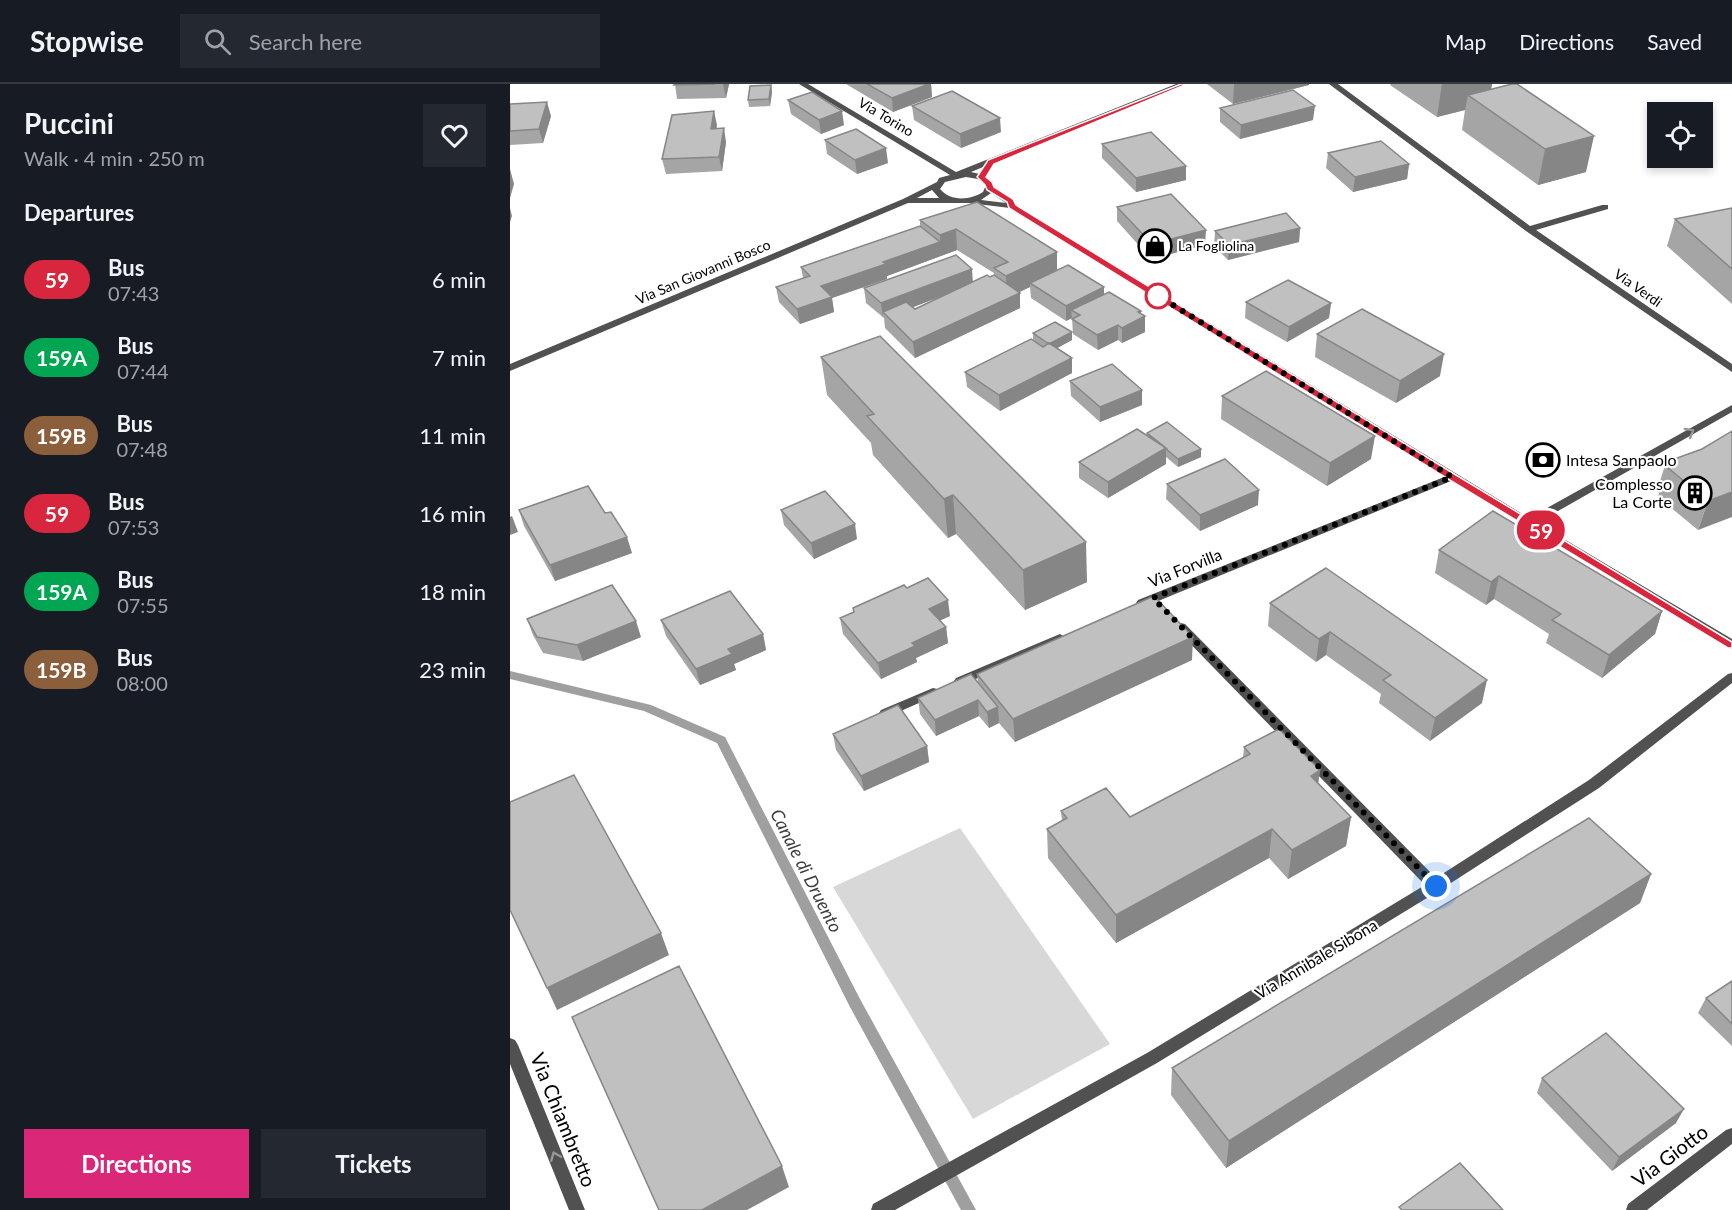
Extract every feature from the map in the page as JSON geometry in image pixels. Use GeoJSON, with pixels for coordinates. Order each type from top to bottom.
{"type":"FeatureCollection","features":[{"type":"Feature","properties":{"kind":"street","name":"Via Torino"},"geometry":{"type":"LineString","coordinates":[[802,84],[956,175]]}},
{"type":"Feature","properties":{"kind":"street","name":"Via San Giovanni Bosco"},"geometry":{"type":"LineString","coordinates":[[510,368],[906,201],[956,175],[1183,84]]}},
{"type":"Feature","properties":{"kind":"street","name":"Via Verdi"},"geometry":{"type":"LineString","coordinates":[[1333,84],[1529,229],[1732,369]]}},
{"type":"Feature","properties":{"kind":"street"},"geometry":{"type":"LineString","coordinates":[[981,177],[991,162]]}},
{"type":"Feature","properties":{"kind":"street"},"geometry":{"type":"LineString","coordinates":[[956,175],[981,177],[990,184],[990,188],[1010,201],[1012,206]]}},
{"type":"Feature","properties":{"kind":"street"},"geometry":{"type":"LineString","coordinates":[[938,184],[938,193],[950,200]]}},
{"type":"Feature","properties":{"kind":"street"},"geometry":{"type":"LineString","coordinates":[[967,201],[982,196],[990,188]]}},
{"type":"Feature","properties":{"kind":"street","name":"Via San Giovanni Bosco"},"geometry":{"type":"LineString","coordinates":[[906,201],[967,201]]}},
{"type":"Feature","properties":{"kind":"street"},"geometry":{"type":"LineString","coordinates":[[967,201],[1012,206],[1452,477],[1732,645]]}},
{"type":"Feature","properties":{"kind":"street"},"geometry":{"type":"LineString","coordinates":[[1529,229],[1605,207]]}},
{"type":"Feature","properties":{"kind":"street"},"geometry":{"type":"LineString","coordinates":[[1529,523],[1732,408]]}},
{"type":"Feature","properties":{"kind":"street","name":"Via Forvilla"},"geometry":{"type":"LineString","coordinates":[[1132,607],[1161,607],[1452,477]]}},
{"type":"Feature","properties":{"kind":"street"},"geometry":{"type":"LineString","coordinates":[[1161,607],[1436,886]]}},
{"type":"Feature","properties":{"kind":"street"},"geometry":{"type":"LineString","coordinates":[[876,716],[1068,635]]}},
{"type":"Feature","properties":{"kind":"street","name":"Via Annibale Sibona"},"geometry":{"type":"LineString","coordinates":[[879,1210],[1152,1058],[1436,886],[1594,784],[1732,677]]}},
{"type":"Feature","properties":{"kind":"street","name":"Via Chiambretto"},"geometry":{"type":"LineString","coordinates":[[510,1045],[577,1210]]}},
{"type":"Feature","properties":{"kind":"street","name":"Via Giotto"},"geometry":{"type":"LineString","coordinates":[[1634,1210],[1732,1134]]}},
{"type":"Feature","properties":{"kind":"shaded area"},"geometry":{"type":"Polygon","coordinates":[[[960,828],[1110,1044],[973,1119],[833,887],[960,828]]]}},
{"type":"Feature","properties":{"kind":"building"},"geometry":{"type":"Polygon","coordinates":[[[867,84],[929,84],[892,98],[867,84]]]}},
{"type":"Feature","properties":{"kind":"building"},"geometry":{"type":"Polygon","coordinates":[[[1517,84],[1594,136],[1545,149],[1468,95],[1517,84]]]}},
{"type":"Feature","properties":{"kind":"building"},"geometry":{"type":"Polygon","coordinates":[[[771,85],[769,99],[748,100],[750,86],[771,85]]]}},
{"type":"Feature","properties":{"kind":"building"},"geometry":{"type":"Polygon","coordinates":[[[1293,90],[1315,106],[1241,125],[1220,108],[1293,90]]]}},
{"type":"Feature","properties":{"kind":"building"},"geometry":{"type":"Polygon","coordinates":[[[952,91],[1000,118],[960,134],[912,106],[952,91]]]}},
{"type":"Feature","properties":{"kind":"building"},"geometry":{"type":"Polygon","coordinates":[[[812,92],[842,111],[819,120],[788,100],[812,92]]]}},
{"type":"Feature","properties":{"kind":"building"},"geometry":{"type":"Polygon","coordinates":[[[547,102],[539,129],[510,131],[510,104],[547,102]]]}},
{"type":"Feature","properties":{"kind":"building"},"geometry":{"type":"Polygon","coordinates":[[[714,111],[711,129],[724,128],[719,157],[662,159],[672,115],[714,111]]]}},
{"type":"Feature","properties":{"kind":"building"},"geometry":{"type":"Polygon","coordinates":[[[856,129],[886,148],[855,160],[825,140],[856,129]]]}},
{"type":"Feature","properties":{"kind":"building"},"geometry":{"type":"Polygon","coordinates":[[[1151,132],[1186,166],[1136,178],[1102,144],[1151,132]]]}},
{"type":"Feature","properties":{"kind":"building"},"geometry":{"type":"Polygon","coordinates":[[[1381,141],[1409,164],[1355,177],[1328,153],[1381,141]]]}},
{"type":"Feature","properties":{"kind":"building"},"geometry":{"type":"Polygon","coordinates":[[[1171,194],[1206,230],[1152,244],[1117,207],[1171,194]]]}},
{"type":"Feature","properties":{"kind":"building"},"geometry":{"type":"Polygon","coordinates":[[[977,202],[1057,252],[1006,276],[994,268],[1008,262],[956,229],[940,235],[920,220],[977,202]]]}},
{"type":"Feature","properties":{"kind":"building"},"geometry":{"type":"Polygon","coordinates":[[[1732,208],[1732,269],[1675,219],[1732,208]]]}},
{"type":"Feature","properties":{"kind":"building"},"geometry":{"type":"Polygon","coordinates":[[[1286,213],[1300,228],[1229,245],[1215,231],[1286,213]]]}},
{"type":"Feature","properties":{"kind":"building"},"geometry":{"type":"Polygon","coordinates":[[[920,226],[940,242],[883,262],[886,264],[821,286],[832,297],[797,309],[776,287],[810,276],[801,267],[920,226]]]}},
{"type":"Feature","properties":{"kind":"building"},"geometry":{"type":"Polygon","coordinates":[[[956,255],[972,269],[881,303],[864,288],[956,255]]]}},
{"type":"Feature","properties":{"kind":"building"},"geometry":{"type":"Polygon","coordinates":[[[1068,265],[1104,287],[1066,306],[1030,283],[1068,265]]]}},
{"type":"Feature","properties":{"kind":"building"},"geometry":{"type":"Polygon","coordinates":[[[987,275],[990,277],[994,275],[1020,293],[913,342],[883,312],[906,302],[915,309],[987,275]]]}},
{"type":"Feature","properties":{"kind":"building"},"geometry":{"type":"Polygon","coordinates":[[[1288,280],[1331,303],[1289,327],[1246,302],[1288,280]]]}},
{"type":"Feature","properties":{"kind":"building"},"geometry":{"type":"Polygon","coordinates":[[[1109,292],[1141,311],[1138,312],[1145,316],[1122,328],[1118,325],[1097,335],[1072,319],[1080,315],[1071,310],[1109,292]]]}},
{"type":"Feature","properties":{"kind":"building"},"geometry":{"type":"Polygon","coordinates":[[[1362,309],[1444,354],[1400,381],[1317,334],[1362,309]]]}},
{"type":"Feature","properties":{"kind":"building"},"geometry":{"type":"Polygon","coordinates":[[[1055,322],[1072,332],[1049,344],[1033,333],[1055,322]]]}},
{"type":"Feature","properties":{"kind":"building"},"geometry":{"type":"Polygon","coordinates":[[[880,336],[1086,542],[1023,570],[953,495],[944,499],[867,416],[874,414],[821,357],[880,336]]]}},
{"type":"Feature","properties":{"kind":"building"},"geometry":{"type":"Polygon","coordinates":[[[1031,339],[1043,347],[1049,343],[1072,358],[999,395],[965,372],[1031,339]]]}},
{"type":"Feature","properties":{"kind":"building"},"geometry":{"type":"Polygon","coordinates":[[[1112,364],[1142,390],[1100,407],[1070,381],[1112,364]]]}},
{"type":"Feature","properties":{"kind":"building"},"geometry":{"type":"Polygon","coordinates":[[[1266,371],[1375,436],[1330,463],[1222,396],[1266,371]]]}},
{"type":"Feature","properties":{"kind":"building"},"geometry":{"type":"Polygon","coordinates":[[[1167,422],[1201,449],[1178,459],[1147,433],[1167,422]]]}},
{"type":"Feature","properties":{"kind":"building"},"geometry":{"type":"Polygon","coordinates":[[[1137,429],[1166,448],[1108,482],[1079,462],[1137,429]]]}},
{"type":"Feature","properties":{"kind":"building"},"geometry":{"type":"Polygon","coordinates":[[[1732,431],[1732,492],[1708,501],[1667,467],[1670,466],[1666,462],[1702,449],[1732,431]]]}},
{"type":"Feature","properties":{"kind":"building"},"geometry":{"type":"Polygon","coordinates":[[[1225,459],[1259,490],[1200,515],[1167,484],[1225,459]]]}},
{"type":"Feature","properties":{"kind":"building"},"geometry":{"type":"Polygon","coordinates":[[[588,486],[605,513],[611,512],[627,537],[550,565],[519,510],[588,486]]]}},
{"type":"Feature","properties":{"kind":"building"},"geometry":{"type":"Polygon","coordinates":[[[825,491],[855,524],[811,543],[781,510],[825,491]]]}},
{"type":"Feature","properties":{"kind":"building"},"geometry":{"type":"Polygon","coordinates":[[[1493,511],[1662,611],[1609,655],[1552,620],[1561,614],[1499,576],[1491,582],[1439,550],[1493,511]]]}},
{"type":"Feature","properties":{"kind":"building"},"geometry":{"type":"Polygon","coordinates":[[[1326,568],[1487,680],[1435,718],[1383,680],[1391,675],[1330,632],[1319,639],[1270,603],[1326,568]]]}},
{"type":"Feature","properties":{"kind":"building"},"geometry":{"type":"Polygon","coordinates":[[[928,578],[948,600],[929,609],[946,627],[912,643],[915,646],[878,663],[840,618],[854,612],[853,608],[904,585],[907,588],[928,578]]]}},
{"type":"Feature","properties":{"kind":"building"},"geometry":{"type":"Polygon","coordinates":[[[612,585],[636,621],[577,645],[537,637],[527,619],[612,585]]]}},
{"type":"Feature","properties":{"kind":"building"},"geometry":{"type":"Polygon","coordinates":[[[730,591],[763,634],[728,649],[732,654],[696,669],[661,620],[730,591]]]}},
{"type":"Feature","properties":{"kind":"building"},"geometry":{"type":"Polygon","coordinates":[[[1154,596],[1193,637],[1013,719],[977,674],[1154,596]]]}},
{"type":"Feature","properties":{"kind":"building"},"geometry":{"type":"Polygon","coordinates":[[[971,674],[998,707],[987,712],[978,700],[935,720],[918,698],[971,674]]]}},
{"type":"Feature","properties":{"kind":"building"},"geometry":{"type":"Polygon","coordinates":[[[898,705],[927,746],[861,776],[833,734],[898,705]]]}},
{"type":"Feature","properties":{"kind":"building"},"geometry":{"type":"Polygon","coordinates":[[[1279,729],[1320,770],[1311,776],[1351,817],[1292,850],[1272,829],[1116,915],[1047,829],[1067,818],[1061,811],[1106,788],[1130,817],[1250,754],[1244,747],[1279,729]]]}},
{"type":"Feature","properties":{"kind":"building"},"geometry":{"type":"Polygon","coordinates":[[[574,775],[661,933],[547,988],[510,910],[510,802],[574,775]]]}},
{"type":"Feature","properties":{"kind":"building"},"geometry":{"type":"Polygon","coordinates":[[[1589,818],[1651,874],[1229,1141],[1172,1068],[1589,818]]]}},
{"type":"Feature","properties":{"kind":"building"},"geometry":{"type":"Polygon","coordinates":[[[679,966],[782,1166],[702,1210],[659,1210],[572,1017],[679,966]]]}},
{"type":"Feature","properties":{"kind":"building"},"geometry":{"type":"Polygon","coordinates":[[[1732,981],[1732,1024],[1706,998],[1732,981]]]}},
{"type":"Feature","properties":{"kind":"building"},"geometry":{"type":"Polygon","coordinates":[[[1606,1033],[1684,1109],[1619,1157],[1542,1078],[1606,1033]]]}},
{"type":"Feature","properties":{"kind":"building"},"geometry":{"type":"Polygon","coordinates":[[[1460,1163],[1503,1210],[1402,1210],[1399,1207],[1460,1163]]]}},
{"type":"Feature","properties":{"kind":"waterway","name":"Canale di Druento"},"geometry":{"type":"LineString","coordinates":[[510,675],[647,708],[721,740],[855,1003],[969,1210]]}},
{"type":"Feature","properties":{"kind":"bus line","name":"59"},"geometry":{"type":"LineString","coordinates":[[1183,84],[991,162],[981,177],[987,180],[990,188],[997,194],[1010,201],[1012,206],[1452,477],[1732,645]]}},
{"type":"Feature","properties":{"kind":"place","name":"La Fogliolina"},"geometry":{"type":"Point","coordinates":[1155,246]}},
{"type":"Feature","properties":{"kind":"place","name":"Intesa Sanpaolo"},"geometry":{"type":"Point","coordinates":[1543,460]}},
{"type":"Feature","properties":{"kind":"place","name":"Complesso La Corte"},"geometry":{"type":"Point","coordinates":[1695,493]}},
{"type":"Feature","properties":{"kind":"route"},"geometry":{"type":"LineString","coordinates":[[1158,296],[1152,292],[1452,477],[1153,598],[1436,886]]}}]}
